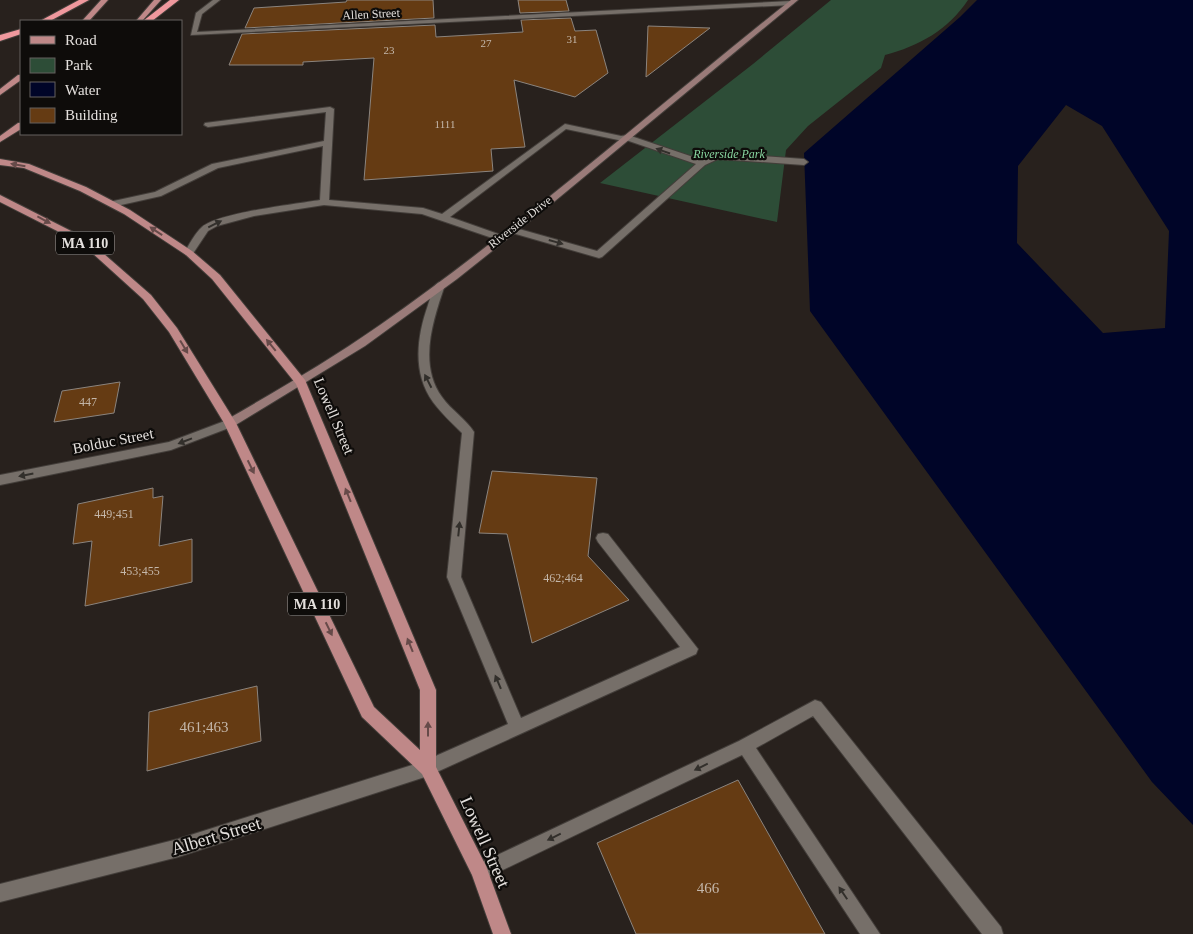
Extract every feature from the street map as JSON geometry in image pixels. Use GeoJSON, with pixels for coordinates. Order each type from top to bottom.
{"type":"FeatureCollection","features":[{"type":"Feature","properties":{"kind":"highway"},"geometry":{"type":"LineString","coordinates":[[46,20],[85,0]]}},
{"type":"Feature","properties":{"kind":"highway"},"geometry":{"type":"LineString","coordinates":[[148,20],[175,0]]}},
{"type":"Feature","properties":{"kind":"highway"},"geometry":{"type":"LineString","coordinates":[[0,38],[20,31]]}},
{"type":"Feature","properties":{"kind":"main road"},"geometry":{"type":"LineString","coordinates":[[86,20],[105,0]]}},
{"type":"Feature","properties":{"kind":"main road"},"geometry":{"type":"LineString","coordinates":[[140,20],[158,0]]}},
{"type":"Feature","properties":{"kind":"main road","name":"Riverside Drive"},"geometry":{"type":"LineString","coordinates":[[230,423],[301,383],[402,314],[512,230],[793,2]]}},
{"type":"Feature","properties":{"kind":"main road"},"geometry":{"type":"LineString","coordinates":[[0,93],[20,78]]}},
{"type":"Feature","properties":{"kind":"main road"},"geometry":{"type":"LineString","coordinates":[[0,140],[20,126]]}},
{"type":"Feature","properties":{"kind":"main road","name":"Lowell Street"},"geometry":{"type":"LineString","coordinates":[[0,162],[26,166],[83,189],[140,220],[189,253],[216,277],[301,383],[428,690],[428,768]]}},
{"type":"Feature","properties":{"kind":"main road","name":"Lowell Street"},"geometry":{"type":"LineString","coordinates":[[0,198],[74,236],[93,249],[147,297],[173,330],[230,423],[368,712],[428,768],[480,872],[502,934]]}},
{"type":"Feature","properties":{"kind":"street","name":"Allen Street"},"geometry":{"type":"LineString","coordinates":[[217,0],[199,13],[193,34],[793,2]]}},
{"type":"Feature","properties":{"kind":"street"},"geometry":{"type":"LineString","coordinates":[[208,125],[330,109],[324,202]]}},
{"type":"Feature","properties":{"kind":"street"},"geometry":{"type":"LineString","coordinates":[[443,218],[566,126],[624,138],[702,163]]}},
{"type":"Feature","properties":{"kind":"street"},"geometry":{"type":"LineString","coordinates":[[112,204],[158,194],[215,166],[327,142]]}},
{"type":"Feature","properties":{"kind":"street"},"geometry":{"type":"LineString","coordinates":[[512,230],[599,255],[702,163],[717,156],[804,162]]}},
{"type":"Feature","properties":{"kind":"street"},"geometry":{"type":"LineString","coordinates":[[189,253],[205,230],[214,224],[253,213],[324,202],[423,210],[501,238]]}},
{"type":"Feature","properties":{"kind":"street"},"geometry":{"type":"LineString","coordinates":[[440,285],[430,314],[424,342],[425,374],[437,399],[468,432],[454,577],[517,727]]}},
{"type":"Feature","properties":{"kind":"street","name":"Bolduc Street"},"geometry":{"type":"LineString","coordinates":[[0,480],[171,446],[230,423]]}},
{"type":"Feature","properties":{"kind":"street","name":"Albert Street"},"geometry":{"type":"LineString","coordinates":[[0,893],[178,848],[428,768],[690,650],[603,538]]}},
{"type":"Feature","properties":{"kind":"street"},"geometry":{"type":"LineString","coordinates":[[480,872],[745,746],[815,706],[994,934]]}},
{"type":"Feature","properties":{"kind":"street"},"geometry":{"type":"LineString","coordinates":[[745,746],[870,934]]}},
{"type":"Feature","properties":{"kind":"green space","name":"Riverside Park"},"geometry":{"type":"Polygon","coordinates":[[[831,0],[968,0],[951,20],[932,35],[910,47],[885,55],[881,68],[808,126],[786,150],[777,222],[600,183],[753,64],[831,0]]]}},
{"type":"Feature","properties":{"kind":"water"},"geometry":{"type":"Polygon","coordinates":[[[977,0],[1193,0],[1193,825],[1152,782],[810,311],[804,153],[977,0]],[[1066,105],[1018,166],[1017,243],[1103,333],[1165,328],[1169,231],[1102,126],[1066,105]]]}},
{"type":"Feature","properties":{"kind":"building"},"geometry":{"type":"Polygon","coordinates":[[[347,0],[433,0],[434,18],[245,28],[254,8],[346,2],[347,0]]]}},
{"type":"Feature","properties":{"kind":"building"},"geometry":{"type":"Polygon","coordinates":[[[518,0],[566,0],[569,11],[520,13],[518,0]]]}},
{"type":"Feature","properties":{"kind":"building"},"geometry":{"type":"Polygon","coordinates":[[[571,18],[575,31],[596,30],[608,73],[575,97],[514,80],[525,147],[491,149],[493,171],[364,180],[374,58],[303,62],[303,65],[229,65],[242,34],[435,25],[436,37],[523,32],[521,20],[571,18]]]}},
{"type":"Feature","properties":{"kind":"building"},"geometry":{"type":"Polygon","coordinates":[[[648,26],[710,28],[646,77],[648,26]]]}},
{"type":"Feature","properties":{"kind":"building"},"geometry":{"type":"Polygon","coordinates":[[[120,382],[114,413],[54,422],[62,391],[120,382]]]}},
{"type":"Feature","properties":{"kind":"building"},"geometry":{"type":"Polygon","coordinates":[[[492,471],[597,478],[588,556],[629,600],[532,643],[507,534],[479,533],[492,471]]]}},
{"type":"Feature","properties":{"kind":"building"},"geometry":{"type":"Polygon","coordinates":[[[153,488],[153,498],[163,496],[159,546],[192,539],[192,582],[85,606],[92,541],[73,544],[78,504],[153,488]]]}},
{"type":"Feature","properties":{"kind":"building"},"geometry":{"type":"Polygon","coordinates":[[[257,686],[261,741],[147,771],[149,712],[257,686]]]}},
{"type":"Feature","properties":{"kind":"building"},"geometry":{"type":"Polygon","coordinates":[[[738,780],[825,934],[636,934],[597,843],[738,780]]]}}]}
